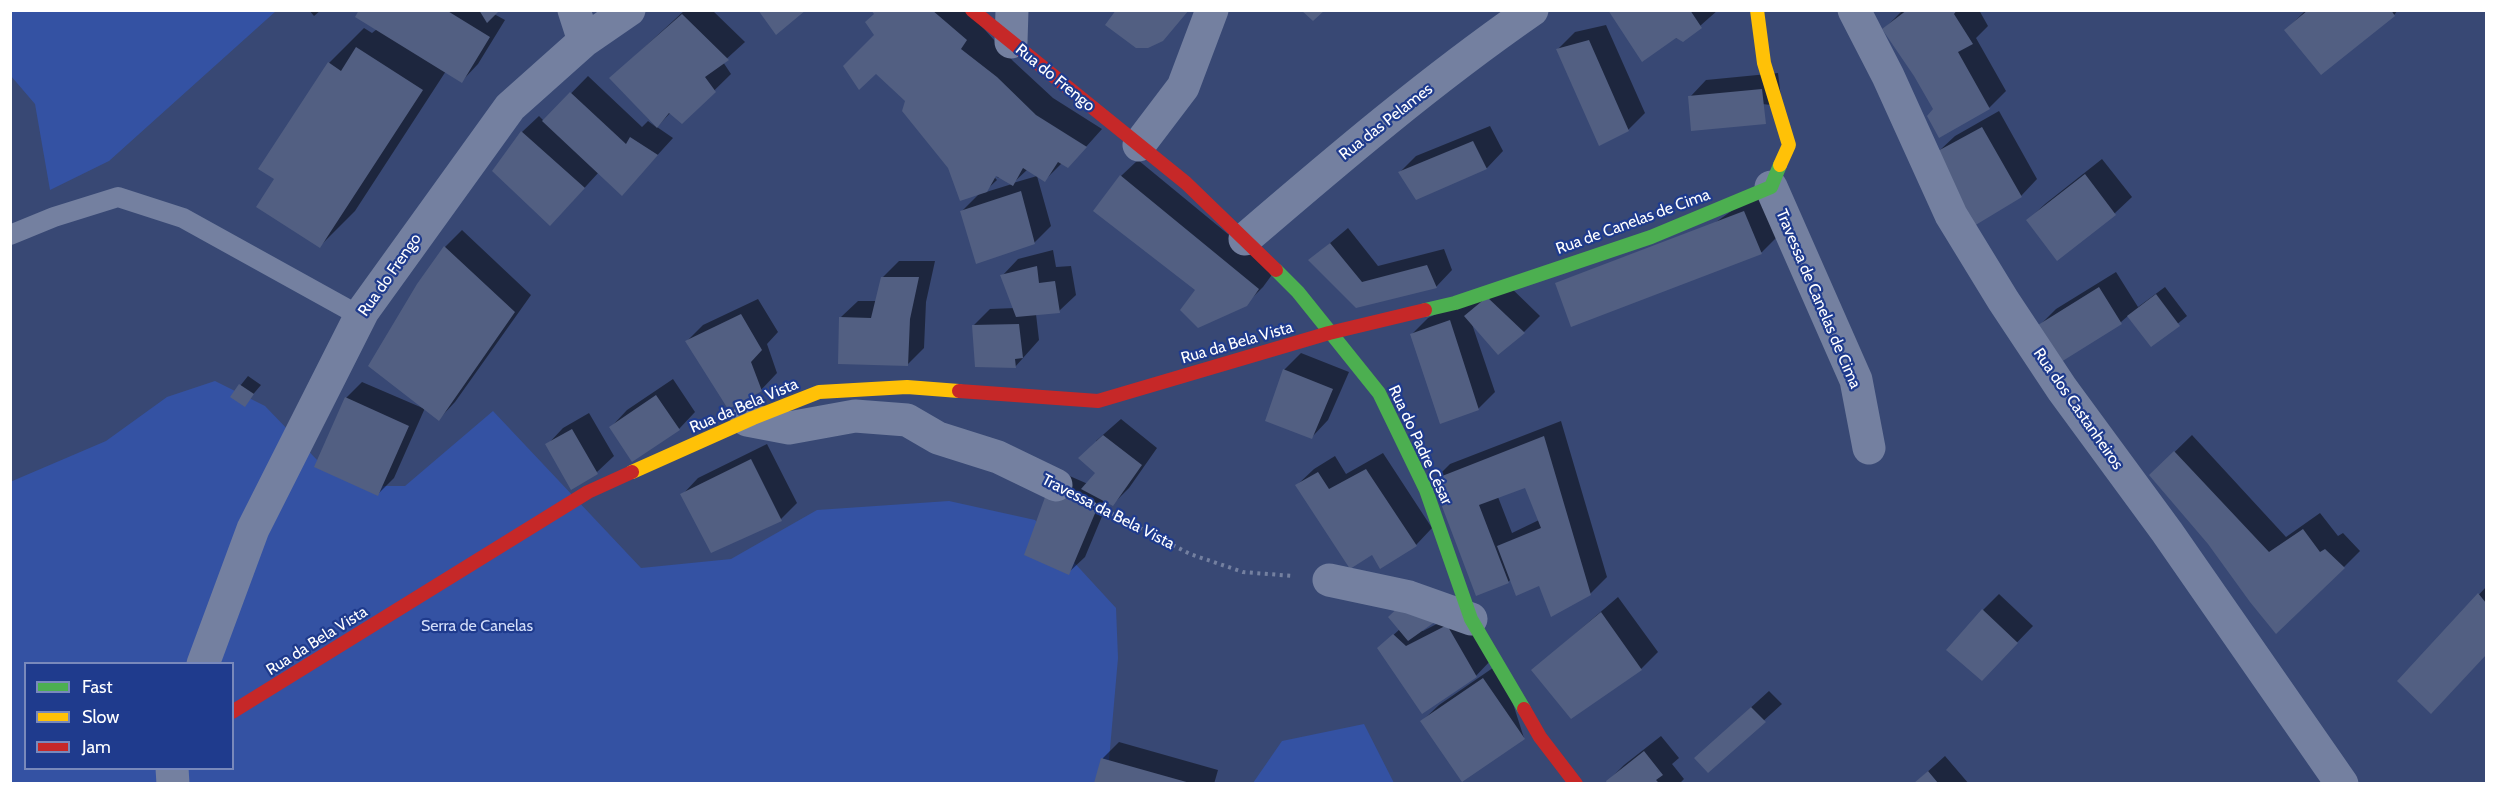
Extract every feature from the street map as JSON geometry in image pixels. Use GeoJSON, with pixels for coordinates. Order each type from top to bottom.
{"type":"FeatureCollection","features":[{"type":"Feature","properties":{"kind":"street","name":"Rua do Frengo"},"geometry":{"type":"LineString","coordinates":[[203,662],[253,529],[360,316],[510,107],[579,26],[629,10]]}},
{"type":"Feature","properties":{"kind":"street","name":"Rua do Frengo"},"geometry":{"type":"LineString","coordinates":[[972,10],[1012,26],[1139,145]]}},
{"type":"Feature","properties":{"kind":"street"},"geometry":{"type":"LineString","coordinates":[[1139,145],[1183,87],[1212,10]]}},
{"type":"Feature","properties":{"kind":"street","name":"Rua das Pelames"},"geometry":{"type":"LineString","coordinates":[[1245,239],[1351,148],[1532,10]]}},
{"type":"Feature","properties":{"kind":"street"},"geometry":{"type":"LineString","coordinates":[[1757,10],[1764,63],[1789,145],[1771,187]]}},
{"type":"Feature","properties":{"kind":"street","name":"Rua dos Castanheiros"},"geometry":{"type":"LineString","coordinates":[[1854,10],[1888,76],[1951,215],[2003,300],[2062,389],[2167,531],[2342,783]]}},
{"type":"Feature","properties":{"kind":"street","name":"Rua do Padre César"},"geometry":{"type":"LineString","coordinates":[[1139,145],[1186,183],[1298,292],[1379,393],[1426,490],[1471,619],[1540,737],[1576,783]]}},
{"type":"Feature","properties":{"kind":"street","name":"Rua de Canelas de Cima"},"geometry":{"type":"LineString","coordinates":[[1329,333],[1455,303],[1651,237],[1771,187]]}},
{"type":"Feature","properties":{"kind":"street","name":"Travessa de Canelas de Cima"},"geometry":{"type":"LineString","coordinates":[[1771,187],[1856,380],[1869,448]]}},
{"type":"Feature","properties":{"kind":"street","name":"Rua da Bela Vista"},"geometry":{"type":"LineString","coordinates":[[234,711],[588,492],[747,420],[819,392],[907,387],[1098,401],[1329,333]]}},
{"type":"Feature","properties":{"kind":"street","name":"Travessa da Bela Vista"},"geometry":{"type":"LineString","coordinates":[[747,420],[789,429],[855,416],[907,420],[938,438],[998,457],[1056,485]]}},
{"type":"Feature","properties":{"kind":"street"},"geometry":{"type":"LineString","coordinates":[[1329,579],[1410,597],[1471,619]]}},
{"type":"Feature","properties":{"kind":"lane"},"geometry":{"type":"LineString","coordinates":[[10,235],[54,217],[118,197],[183,218],[360,316]]}},
{"type":"Feature","properties":{"kind":"path","name":"Travessa da Bela Vista"},"geometry":{"type":"LineString","coordinates":[[1056,485],[1190,554],[1243,572],[1329,579]]}},
{"type":"Feature","properties":{"kind":"green space"},"geometry":{"type":"Polygon","coordinates":[[[10,11],[276,11],[109,161],[50,190],[35,104],[11,76],[10,11]]]}},
{"type":"Feature","properties":{"kind":"green space","name":"Serra de Canelas"},"geometry":{"type":"Polygon","coordinates":[[[215,381],[265,406],[319,462],[379,486],[405,486],[493,411],[641,568],[731,559],[817,510],[949,501],[1035,520],[1116,608],[1118,658],[1107,783],[11,783],[10,482],[106,441],[167,397],[215,381]]]}},
{"type":"Feature","properties":{"kind":"green space"},"geometry":{"type":"Polygon","coordinates":[[[1364,724],[1394,783],[1253,783],[1282,741],[1364,724]]]}},
{"type":"Feature","properties":{"kind":"building"},"geometry":{"type":"Polygon","coordinates":[[[359,10],[446,10],[490,37],[462,83],[355,17],[359,10]]]}},
{"type":"Feature","properties":{"kind":"building"},"geometry":{"type":"Polygon","coordinates":[[[479,10],[500,10],[487,23],[479,10]]]}},
{"type":"Feature","properties":{"kind":"building"},"geometry":{"type":"Polygon","coordinates":[[[758,10],[806,10],[776,35],[758,10]]]}},
{"type":"Feature","properties":{"kind":"building"},"geometry":{"type":"Polygon","coordinates":[[[871,10],[932,10],[967,40],[961,49],[997,77],[1036,115],[1087,147],[1068,168],[1058,162],[1045,182],[1023,168],[1013,186],[996,176],[987,192],[960,201],[948,168],[902,111],[905,101],[876,74],[859,90],[843,66],[874,35],[865,22],[874,14],[871,10]]]}},
{"type":"Feature","properties":{"kind":"building"},"geometry":{"type":"Polygon","coordinates":[[[1116,10],[1189,10],[1163,41],[1148,48],[1136,48],[1105,25],[1116,10]]]}},
{"type":"Feature","properties":{"kind":"building"},"geometry":{"type":"Polygon","coordinates":[[[1301,10],[1325,10],[1313,21],[1301,10]]]}},
{"type":"Feature","properties":{"kind":"building"},"geometry":{"type":"Polygon","coordinates":[[[1608,10],[1690,10],[1702,28],[1683,42],[1676,38],[1642,62],[1608,10]]]}},
{"type":"Feature","properties":{"kind":"building"},"geometry":{"type":"Polygon","coordinates":[[[1907,10],[1957,10],[1954,14],[1973,44],[1958,52],[1990,109],[1939,138],[1927,116],[1933,109],[1882,29],[1907,10]]]}},
{"type":"Feature","properties":{"kind":"building"},"geometry":{"type":"Polygon","coordinates":[[[2308,10],[2391,10],[2395,16],[2321,75],[2284,30],[2308,10]]]}},
{"type":"Feature","properties":{"kind":"building"},"geometry":{"type":"Polygon","coordinates":[[[682,14],[729,60],[705,77],[716,92],[682,124],[669,113],[657,128],[609,78],[682,14]]]}},
{"type":"Feature","properties":{"kind":"building"},"geometry":{"type":"Polygon","coordinates":[[[1589,40],[1629,131],[1599,146],[1556,49],[1589,40]]]}},
{"type":"Feature","properties":{"kind":"building"},"geometry":{"type":"Polygon","coordinates":[[[356,47],[423,90],[320,248],[256,207],[274,179],[258,169],[328,62],[341,71],[356,47]]]}},
{"type":"Feature","properties":{"kind":"building"},"geometry":{"type":"Polygon","coordinates":[[[1762,89],[1766,124],[1691,131],[1688,96],[1762,89]]]}},
{"type":"Feature","properties":{"kind":"building"},"geometry":{"type":"Polygon","coordinates":[[[570,92],[626,144],[630,137],[658,155],[622,196],[542,121],[570,92]]]}},
{"type":"Feature","properties":{"kind":"building"},"geometry":{"type":"Polygon","coordinates":[[[1982,127],[2022,197],[1974,226],[1936,152],[1982,127]]]}},
{"type":"Feature","properties":{"kind":"building"},"geometry":{"type":"Polygon","coordinates":[[[521,131],[585,188],[550,226],[492,171],[521,131]]]}},
{"type":"Feature","properties":{"kind":"building"},"geometry":{"type":"Polygon","coordinates":[[[1473,141],[1487,169],[1416,200],[1398,172],[1473,141]]]}},
{"type":"Feature","properties":{"kind":"building"},"geometry":{"type":"Polygon","coordinates":[[[2085,174],[2116,215],[2057,261],[2026,220],[2085,174]]]}},
{"type":"Feature","properties":{"kind":"building"},"geometry":{"type":"Polygon","coordinates":[[[1120,175],[1259,289],[1247,306],[1198,328],[1180,310],[1195,290],[1093,211],[1120,175]]]}},
{"type":"Feature","properties":{"kind":"building"},"geometry":{"type":"Polygon","coordinates":[[[1021,191],[1035,244],[976,264],[960,211],[1021,191]]]}},
{"type":"Feature","properties":{"kind":"building"},"geometry":{"type":"Polygon","coordinates":[[[1744,211],[1762,254],[1571,327],[1555,283],[1744,211]]]}},
{"type":"Feature","properties":{"kind":"building"},"geometry":{"type":"Polygon","coordinates":[[[1330,243],[1362,282],[1427,265],[1437,288],[1356,308],[1308,260],[1330,243]]]}},
{"type":"Feature","properties":{"kind":"building"},"geometry":{"type":"Polygon","coordinates":[[[444,246],[515,312],[439,421],[368,366],[417,284],[444,246]]]}},
{"type":"Feature","properties":{"kind":"building"},"geometry":{"type":"Polygon","coordinates":[[[1037,266],[1039,283],[1055,281],[1060,313],[1016,317],[1000,275],[1037,266]]]}},
{"type":"Feature","properties":{"kind":"building"},"geometry":{"type":"Polygon","coordinates":[[[881,277],[919,277],[910,319],[908,366],[838,364],[839,317],[871,318],[881,277]]]}},
{"type":"Feature","properties":{"kind":"building"},"geometry":{"type":"Polygon","coordinates":[[[2099,287],[2122,324],[2061,362],[2038,325],[2099,287]]]}},
{"type":"Feature","properties":{"kind":"building"},"geometry":{"type":"Polygon","coordinates":[[[2156,294],[2180,326],[2151,347],[2127,316],[2156,294]]]}},
{"type":"Feature","properties":{"kind":"building"},"geometry":{"type":"Polygon","coordinates":[[[1487,297],[1525,333],[1498,355],[1464,316],[1487,297]]]}},
{"type":"Feature","properties":{"kind":"building"},"geometry":{"type":"Polygon","coordinates":[[[741,314],[762,350],[751,362],[762,391],[728,409],[685,341],[741,314]]]}},
{"type":"Feature","properties":{"kind":"building"},"geometry":{"type":"Polygon","coordinates":[[[1450,320],[1479,410],[1440,424],[1410,334],[1450,320]]]}},
{"type":"Feature","properties":{"kind":"building"},"geometry":{"type":"Polygon","coordinates":[[[1019,324],[1023,358],[1015,359],[1016,368],[975,367],[972,325],[1019,324]]]}},
{"type":"Feature","properties":{"kind":"building"},"geometry":{"type":"Polygon","coordinates":[[[1283,369],[1333,389],[1312,439],[1265,421],[1283,369]]]}},
{"type":"Feature","properties":{"kind":"building"},"geometry":{"type":"Polygon","coordinates":[[[239,384],[254,394],[245,407],[230,397],[239,384]]]}},
{"type":"Feature","properties":{"kind":"building"},"geometry":{"type":"Polygon","coordinates":[[[656,395],[680,430],[632,462],[609,427],[656,395]]]}},
{"type":"Feature","properties":{"kind":"building"},"geometry":{"type":"Polygon","coordinates":[[[345,397],[409,426],[378,496],[314,467],[345,397]]]}},
{"type":"Feature","properties":{"kind":"building"},"geometry":{"type":"Polygon","coordinates":[[[572,429],[598,474],[571,490],[545,444],[572,429]]]}},
{"type":"Feature","properties":{"kind":"building"},"geometry":{"type":"Polygon","coordinates":[[[1103,435],[1142,465],[1113,506],[1081,489],[1095,473],[1078,458],[1103,435]]]}},
{"type":"Feature","properties":{"kind":"building"},"geometry":{"type":"Polygon","coordinates":[[[1544,436],[1591,595],[1551,617],[1539,586],[1516,596],[1497,546],[1541,528],[1525,488],[1479,505],[1509,583],[1476,596],[1432,480],[1544,436]]]}},
{"type":"Feature","properties":{"kind":"building"},"geometry":{"type":"Polygon","coordinates":[[[2174,451],[2269,552],[2303,529],[2320,552],[2325,549],[2345,568],[2276,634],[2208,544],[2149,475],[2174,451]]]}},
{"type":"Feature","properties":{"kind":"building"},"geometry":{"type":"Polygon","coordinates":[[[751,459],[782,521],[711,553],[680,494],[751,459]]]}},
{"type":"Feature","properties":{"kind":"building"},"geometry":{"type":"Polygon","coordinates":[[[1366,469],[1417,546],[1380,569],[1372,555],[1350,569],[1295,485],[1318,472],[1329,489],[1366,469]]]}},
{"type":"Feature","properties":{"kind":"building"},"geometry":{"type":"Polygon","coordinates":[[[1048,489],[1096,511],[1069,575],[1024,555],[1048,489]]]}},
{"type":"Feature","properties":{"kind":"building"},"geometry":{"type":"Polygon","coordinates":[[[2478,593],[2486,603],[2486,655],[2431,714],[2397,681],[2478,593]]]}},
{"type":"Feature","properties":{"kind":"building"},"geometry":{"type":"Polygon","coordinates":[[[1406,600],[1439,619],[1408,641],[1388,617],[1406,600]]]}},
{"type":"Feature","properties":{"kind":"building"},"geometry":{"type":"Polygon","coordinates":[[[1982,609],[2018,643],[1982,681],[1946,650],[1982,609]]]}},
{"type":"Feature","properties":{"kind":"building"},"geometry":{"type":"Polygon","coordinates":[[[1601,612],[1642,670],[1571,719],[1531,670],[1601,612]]]}},
{"type":"Feature","properties":{"kind":"building"},"geometry":{"type":"Polygon","coordinates":[[[1447,625],[1477,677],[1422,714],[1377,648],[1393,634],[1406,646],[1447,625]]]}},
{"type":"Feature","properties":{"kind":"building"},"geometry":{"type":"Polygon","coordinates":[[[1483,678],[1525,739],[1462,782],[1420,721],[1483,678]]]}},
{"type":"Feature","properties":{"kind":"building"},"geometry":{"type":"Polygon","coordinates":[[[1751,707],[1766,722],[1708,773],[1694,758],[1751,707]]]}},
{"type":"Feature","properties":{"kind":"building"},"geometry":{"type":"Polygon","coordinates":[[[1644,751],[1663,775],[1656,780],[1659,783],[1607,783],[1606,781],[1644,751]]]}},
{"type":"Feature","properties":{"kind":"building"},"geometry":{"type":"Polygon","coordinates":[[[1101,758],[1190,783],[1094,783],[1101,758]]]}},
{"type":"Feature","properties":{"kind":"building"},"geometry":{"type":"Polygon","coordinates":[[[1928,771],[1938,783],[1914,783],[1928,771]]]}},
{"type":"Feature","properties":{"kind":"traffic: fast"},"geometry":{"type":"LineString","coordinates":[[1425,310],[1455,303],[1651,237],[1771,187],[1780,165]]}},
{"type":"Feature","properties":{"kind":"traffic: fast"},"geometry":{"type":"LineString","coordinates":[[1276,270],[1298,292],[1379,393],[1426,490],[1471,619],[1524,709]]}},
{"type":"Feature","properties":{"kind":"traffic: slow"},"geometry":{"type":"LineString","coordinates":[[1757,10],[1764,63],[1789,145],[1780,165]]}},
{"type":"Feature","properties":{"kind":"traffic: slow"},"geometry":{"type":"LineString","coordinates":[[632,472],[753,418],[819,392],[907,387],[959,391]]}},
{"type":"Feature","properties":{"kind":"traffic: jam"},"geometry":{"type":"LineString","coordinates":[[972,10],[1186,183],[1276,270]]}},
{"type":"Feature","properties":{"kind":"traffic: jam"},"geometry":{"type":"LineString","coordinates":[[959,391],[1098,401],[1329,333],[1425,310]]}},
{"type":"Feature","properties":{"kind":"traffic: jam"},"geometry":{"type":"LineString","coordinates":[[234,711],[588,492],[632,472]]}},
{"type":"Feature","properties":{"kind":"traffic: jam"},"geometry":{"type":"LineString","coordinates":[[1524,709],[1540,737],[1576,784]]}}]}
